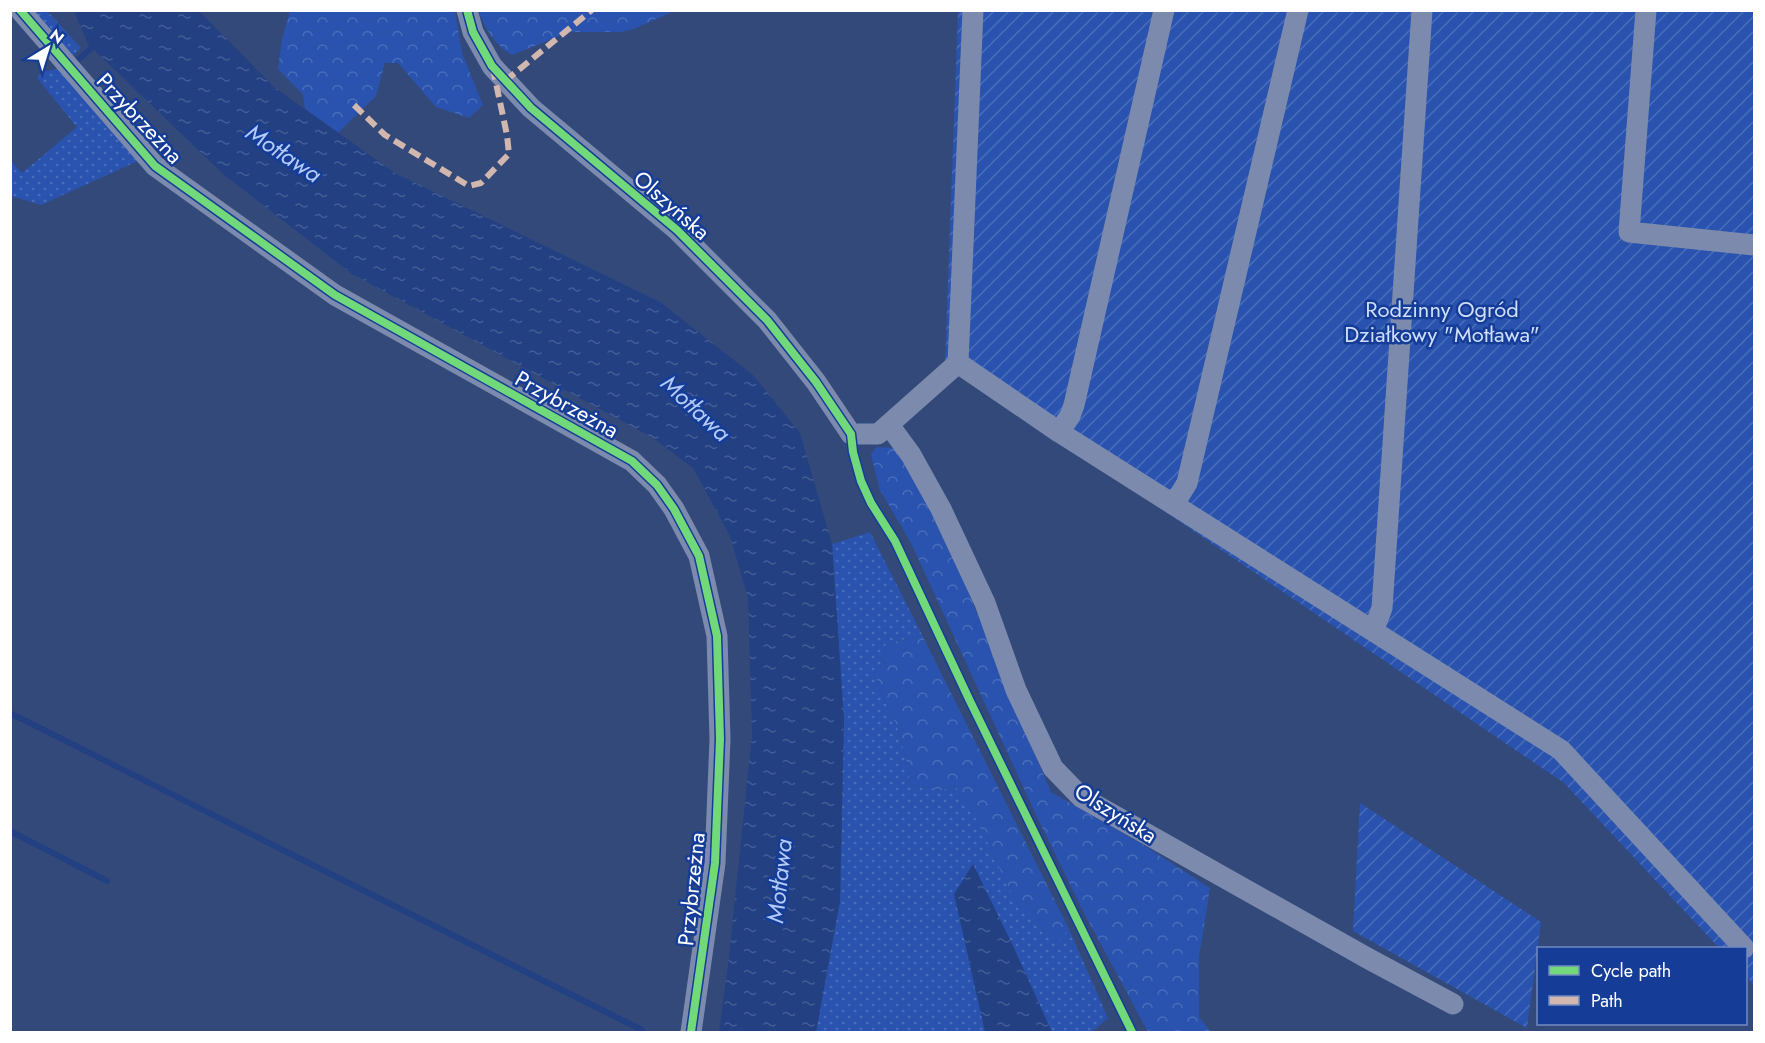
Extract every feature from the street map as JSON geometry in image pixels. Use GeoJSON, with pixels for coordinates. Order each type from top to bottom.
{"type":"FeatureCollection","features":[{"type":"Feature","properties":{"kind":"street","name":"Przybrzeżna"},"geometry":{"type":"LineString","coordinates":[[20,10],[155,166],[335,295],[632,461],[657,485],[674,509],[699,556],[717,636],[720,739],[716,863],[691,1032]]}},
{"type":"Feature","properties":{"kind":"street","name":"Olszyńska"},"geometry":{"type":"LineString","coordinates":[[467,10],[473,32],[492,66],[531,108],[677,230],[766,320],[816,382],[850,434],[878,434],[955,365]]}},
{"type":"Feature","properties":{"kind":"street"},"geometry":{"type":"LineString","coordinates":[[973,10],[955,365],[1561,750],[1743,947]]}},
{"type":"Feature","properties":{"kind":"street"},"geometry":{"type":"LineString","coordinates":[[1059,432],[1070,416],[1074,405],[1164,10]]}},
{"type":"Feature","properties":{"kind":"street"},"geometry":{"type":"LineString","coordinates":[[1170,502],[1179,496],[1187,483],[1298,10]]}},
{"type":"Feature","properties":{"kind":"street"},"geometry":{"type":"LineString","coordinates":[[1371,629],[1382,608],[1422,10]]}},
{"type":"Feature","properties":{"kind":"street"},"geometry":{"type":"LineString","coordinates":[[1646,10],[1629,232],[1755,245]]}},
{"type":"Feature","properties":{"kind":"street","name":"Olszyńska"},"geometry":{"type":"LineString","coordinates":[[889,425],[911,455],[941,509],[985,603],[1016,690],[1053,768],[1081,797],[1453,1004]]}},
{"type":"Feature","properties":{"kind":"green space"},"geometry":{"type":"Polygon","coordinates":[[[479,10],[674,11],[634,29],[621,32],[570,32],[512,55],[491,36],[479,10]]]}},
{"type":"Feature","properties":{"kind":"green space"},"geometry":{"type":"Polygon","coordinates":[[[30,11],[47,11],[81,48],[70,58],[30,11]]]}},
{"type":"Feature","properties":{"kind":"green space"},"geometry":{"type":"Polygon","coordinates":[[[290,11],[455,11],[462,53],[483,105],[469,118],[436,107],[398,63],[385,63],[376,96],[338,133],[305,109],[303,95],[278,69],[282,39],[290,11]]]}},
{"type":"Feature","properties":{"kind":"green space","name":"Rodzinny Ogród Działkowy \"Motława\""},"geometry":{"type":"Polygon","coordinates":[[[958,11],[1754,11],[1754,986],[1747,977],[1747,947],[1718,947],[1564,783],[945,362],[958,11]]]}},
{"type":"Feature","properties":{"kind":"green space"},"geometry":{"type":"Polygon","coordinates":[[[61,70],[140,160],[41,205],[11,196],[10,160],[22,173],[77,127],[37,78],[43,72],[61,70]]]}},
{"type":"Feature","properties":{"kind":"green space"},"geometry":{"type":"Polygon","coordinates":[[[876,447],[898,448],[945,534],[1051,792],[1142,844],[1210,888],[1199,957],[1199,1017],[1211,1032],[1148,1032],[1083,911],[1037,817],[911,543],[880,490],[871,455],[876,447]]]}},
{"type":"Feature","properties":{"kind":"green space"},"geometry":{"type":"Polygon","coordinates":[[[870,532],[922,635],[886,644],[876,683],[897,726],[910,784],[941,790],[956,787],[1056,943],[1069,929],[1108,1018],[1092,1032],[816,1032],[840,901],[844,720],[832,544],[870,532]]]}},
{"type":"Feature","properties":{"kind":"green space"},"geometry":{"type":"Polygon","coordinates":[[[922,635],[1069,929],[1056,944],[1019,909],[976,819],[956,787],[941,790],[910,784],[897,726],[876,683],[886,644],[922,635]]]}},
{"type":"Feature","properties":{"kind":"green space"},"geometry":{"type":"Polygon","coordinates":[[[1360,803],[1541,922],[1527,1028],[1353,931],[1360,803]]]}},
{"type":"Feature","properties":{"kind":"water","name":"Motława"},"geometry":{"type":"Polygon","coordinates":[[[74,11],[199,11],[274,87],[395,173],[660,302],[753,375],[800,433],[832,544],[844,720],[840,901],[816,1032],[719,1032],[752,735],[748,598],[730,536],[693,468],[653,438],[352,274],[223,174],[88,44],[74,11]]]}},
{"type":"Feature","properties":{"kind":"water"},"geometry":{"type":"Polygon","coordinates":[[[973,864],[1052,1032],[985,1032],[954,894],[973,864]]]}},
{"type":"Feature","properties":{"kind":"waterway"},"geometry":{"type":"LineString","coordinates":[[79,59],[97,43]]}},
{"type":"Feature","properties":{"kind":"waterway"},"geometry":{"type":"LineString","coordinates":[[10,713],[642,1030]]}},
{"type":"Feature","properties":{"kind":"waterway"},"geometry":{"type":"LineString","coordinates":[[10,831],[107,881]]}},
{"type":"Feature","properties":{"kind":"marked path"},"geometry":{"type":"LineString","coordinates":[[505,81],[592,10]]}},
{"type":"Feature","properties":{"kind":"marked path"},"geometry":{"type":"LineString","coordinates":[[354,105],[385,135],[469,186],[481,183],[509,154],[493,69]]}},
{"type":"Feature","properties":{"kind":"cycle path"},"geometry":{"type":"LineString","coordinates":[[20,10],[155,166],[335,295],[632,461],[657,485],[674,509],[699,556],[717,636],[720,739],[715,863],[691,1032]]}},
{"type":"Feature","properties":{"kind":"cycle path"},"geometry":{"type":"LineString","coordinates":[[467,10],[473,32],[492,66],[531,108],[677,230],[767,320],[816,382],[851,434],[861,481],[871,503],[895,541],[969,699],[1132,1032]]}}]}
